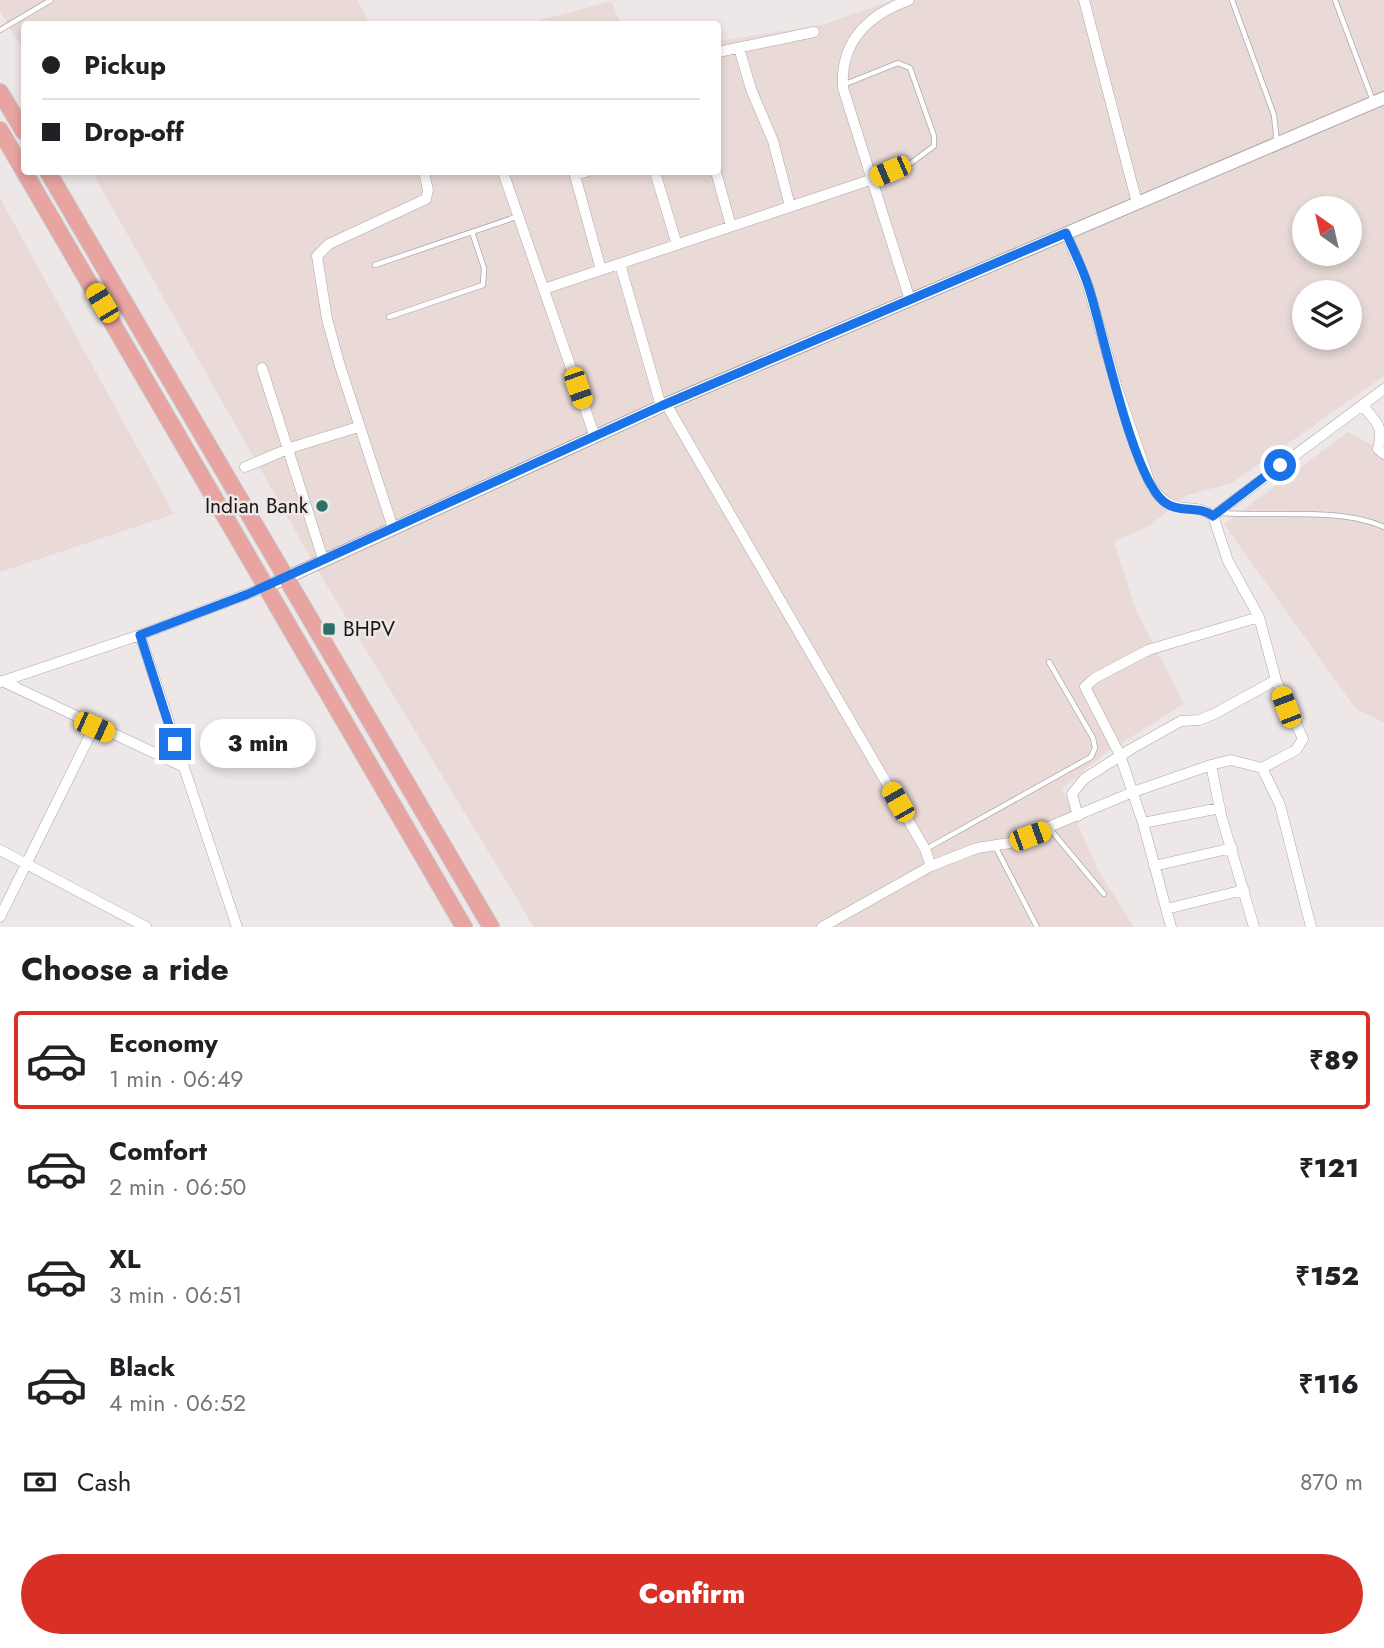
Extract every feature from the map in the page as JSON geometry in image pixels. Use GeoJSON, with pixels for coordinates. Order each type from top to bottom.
{"type":"FeatureCollection","features":[{"type":"Feature","properties":{"kind":"main road"},"geometry":{"type":"LineString","coordinates":[[0,92],[21,127]]}},
{"type":"Feature","properties":{"kind":"main road"},"geometry":{"type":"LineString","coordinates":[[0,130],[21,166]]}},
{"type":"Feature","properties":{"kind":"main road"},"geometry":{"type":"LineString","coordinates":[[26,175],[464,927]]}},
{"type":"Feature","properties":{"kind":"main road"},"geometry":{"type":"LineString","coordinates":[[50,175],[491,927]]}},
{"type":"Feature","properties":{"kind":"street"},"geometry":{"type":"LineString","coordinates":[[909,0],[885,9],[855,34],[842,74],[870,180],[910,300]]}},
{"type":"Feature","properties":{"kind":"street"},"geometry":{"type":"LineString","coordinates":[[1084,0],[1137,203]]}},
{"type":"Feature","properties":{"kind":"street"},"geometry":{"type":"LineString","coordinates":[[721,51],[814,32]]}},
{"type":"Feature","properties":{"kind":"street"},"geometry":{"type":"LineString","coordinates":[[739,48],[751,89],[773,141],[790,206]]}},
{"type":"Feature","properties":{"kind":"street"},"geometry":{"type":"LineString","coordinates":[[1,681],[140,635],[268,586],[663,405],[1378,100]]}},
{"type":"Feature","properties":{"kind":"street"},"geometry":{"type":"LineString","coordinates":[[393,528],[358,427],[327,319],[317,256],[329,244],[426,199],[428,190],[425,175]]}},
{"type":"Feature","properties":{"kind":"street"},"geometry":{"type":"LineString","coordinates":[[504,175],[595,437]]}},
{"type":"Feature","properties":{"kind":"street"},"geometry":{"type":"LineString","coordinates":[[578,175],[601,270]]}},
{"type":"Feature","properties":{"kind":"street"},"geometry":{"type":"LineString","coordinates":[[656,175],[677,245]]}},
{"type":"Feature","properties":{"kind":"street"},"geometry":{"type":"LineString","coordinates":[[717,175],[731,226]]}},
{"type":"Feature","properties":{"kind":"street"},"geometry":{"type":"LineString","coordinates":[[544,289],[870,180]]}},
{"type":"Feature","properties":{"kind":"street"},"geometry":{"type":"LineString","coordinates":[[1066,233],[1088,286],[1128,423],[1152,486],[1162,500],[1173,508],[1214,514],[1384,389]]}},
{"type":"Feature","properties":{"kind":"street"},"geometry":{"type":"LineString","coordinates":[[620,264],[663,405],[925,849],[931,866]]}},
{"type":"Feature","properties":{"kind":"street"},"geometry":{"type":"LineString","coordinates":[[262,368],[290,448],[323,559]]}},
{"type":"Feature","properties":{"kind":"street"},"geometry":{"type":"LineString","coordinates":[[1363,406],[1383,432],[1378,449],[1384,454]]}},
{"type":"Feature","properties":{"kind":"street"},"geometry":{"type":"LineString","coordinates":[[245,467],[290,448],[358,427]]}},
{"type":"Feature","properties":{"kind":"street"},"geometry":{"type":"LineString","coordinates":[[822,927],[931,866],[977,848],[1010,843],[1133,792],[1211,765],[1231,760],[1262,768],[1296,750],[1303,739],[1276,680],[1259,617],[1228,561],[1214,514]]}},
{"type":"Feature","properties":{"kind":"street"},"geometry":{"type":"LineString","coordinates":[[1171,927],[1133,792],[1120,755],[1086,695],[1087,684],[1162,644],[1259,617]]}},
{"type":"Feature","properties":{"kind":"street"},"geometry":{"type":"LineString","coordinates":[[140,635],[237,927]]}},
{"type":"Feature","properties":{"kind":"street"},"geometry":{"type":"LineString","coordinates":[[1077,816],[1072,794],[1076,786],[1120,755],[1181,722],[1199,720],[1214,714],[1276,680]]}},
{"type":"Feature","properties":{"kind":"street"},"geometry":{"type":"LineString","coordinates":[[1,681],[94,727],[182,766]]}},
{"type":"Feature","properties":{"kind":"street"},"geometry":{"type":"LineString","coordinates":[[0,917],[94,727]]}},
{"type":"Feature","properties":{"kind":"street"},"geometry":{"type":"LineString","coordinates":[[1211,765],[1220,808],[1254,927]]}},
{"type":"Feature","properties":{"kind":"street"},"geometry":{"type":"LineString","coordinates":[[1262,768],[1280,806],[1311,927]]}},
{"type":"Feature","properties":{"kind":"street"},"geometry":{"type":"LineString","coordinates":[[1143,823],[1220,808]]}},
{"type":"Feature","properties":{"kind":"street"},"geometry":{"type":"LineString","coordinates":[[1154,866],[1232,848]]}},
{"type":"Feature","properties":{"kind":"street"},"geometry":{"type":"LineString","coordinates":[[0,850],[146,927]]}},
{"type":"Feature","properties":{"kind":"street"},"geometry":{"type":"LineString","coordinates":[[1166,909],[1244,890]]}},
{"type":"Feature","properties":{"kind":"lane"},"geometry":{"type":"LineString","coordinates":[[0,30],[51,0]]}},
{"type":"Feature","properties":{"kind":"lane"},"geometry":{"type":"LineString","coordinates":[[1232,0],[1274,115],[1278,144]]}},
{"type":"Feature","properties":{"kind":"lane"},"geometry":{"type":"LineString","coordinates":[[1335,0],[1378,100]]}},
{"type":"Feature","properties":{"kind":"lane"},"geometry":{"type":"LineString","coordinates":[[843,85],[898,63],[905,64],[910,68],[934,136],[934,146],[926,154],[870,180]]}},
{"type":"Feature","properties":{"kind":"lane"},"geometry":{"type":"LineString","coordinates":[[375,265],[519,216]]}},
{"type":"Feature","properties":{"kind":"lane"},"geometry":{"type":"LineString","coordinates":[[389,317],[483,285],[484,268],[471,232]]}},
{"type":"Feature","properties":{"kind":"lane"},"geometry":{"type":"LineString","coordinates":[[1214,514],[1328,516],[1373,522],[1384,527]]}},
{"type":"Feature","properties":{"kind":"lane"},"geometry":{"type":"LineString","coordinates":[[925,849],[1091,757],[1095,748],[1093,738],[1049,662]]}},
{"type":"Feature","properties":{"kind":"lane"},"geometry":{"type":"LineString","coordinates":[[1049,828],[1104,894]]}},
{"type":"Feature","properties":{"kind":"lane"},"geometry":{"type":"LineString","coordinates":[[994,845],[1037,927]]}},
{"type":"Feature","properties":{"kind":"shaded area"},"geometry":{"type":"Polygon","coordinates":[[[0,0],[357,0],[368,21],[21,21],[21,47],[0,11],[0,0]]]}},
{"type":"Feature","properties":{"kind":"shaded area"},"geometry":{"type":"Polygon","coordinates":[[[893,0],[1384,0],[1384,376],[1232,483],[1187,495],[1149,526],[1114,542],[1135,608],[1184,704],[1104,754],[1062,789],[1098,870],[1134,927],[534,927],[321,576],[94,175],[721,175],[721,41],[822,25],[893,0]]]}},
{"type":"Feature","properties":{"kind":"shaded area"},"geometry":{"type":"Polygon","coordinates":[[[611,1],[620,21],[537,21],[611,1]]]}},
{"type":"Feature","properties":{"kind":"shaded area"},"geometry":{"type":"Polygon","coordinates":[[[0,198],[174,514],[0,572],[0,198]]]}},
{"type":"Feature","properties":{"kind":"shaded area"},"geometry":{"type":"Polygon","coordinates":[[[1348,432],[1384,451],[1384,723],[1355,708],[1224,524],[1348,432]]]}},
{"type":"Feature","properties":{"kind":"place","name":"Indian Bank"},"geometry":{"type":"Point","coordinates":[322,506]}},
{"type":"Feature","properties":{"kind":"place","name":"BHPV"},"geometry":{"type":"Point","coordinates":[329,629]}},
{"type":"Feature","properties":{"kind":"route"},"geometry":{"type":"LineString","coordinates":[[175,744],[140,635],[304,570],[661,406],[1066,233],[1088,286],[1136,448],[1152,486],[1162,500],[1173,508],[1209,512],[1213,516],[1218,509],[1280,465]]}}]}
